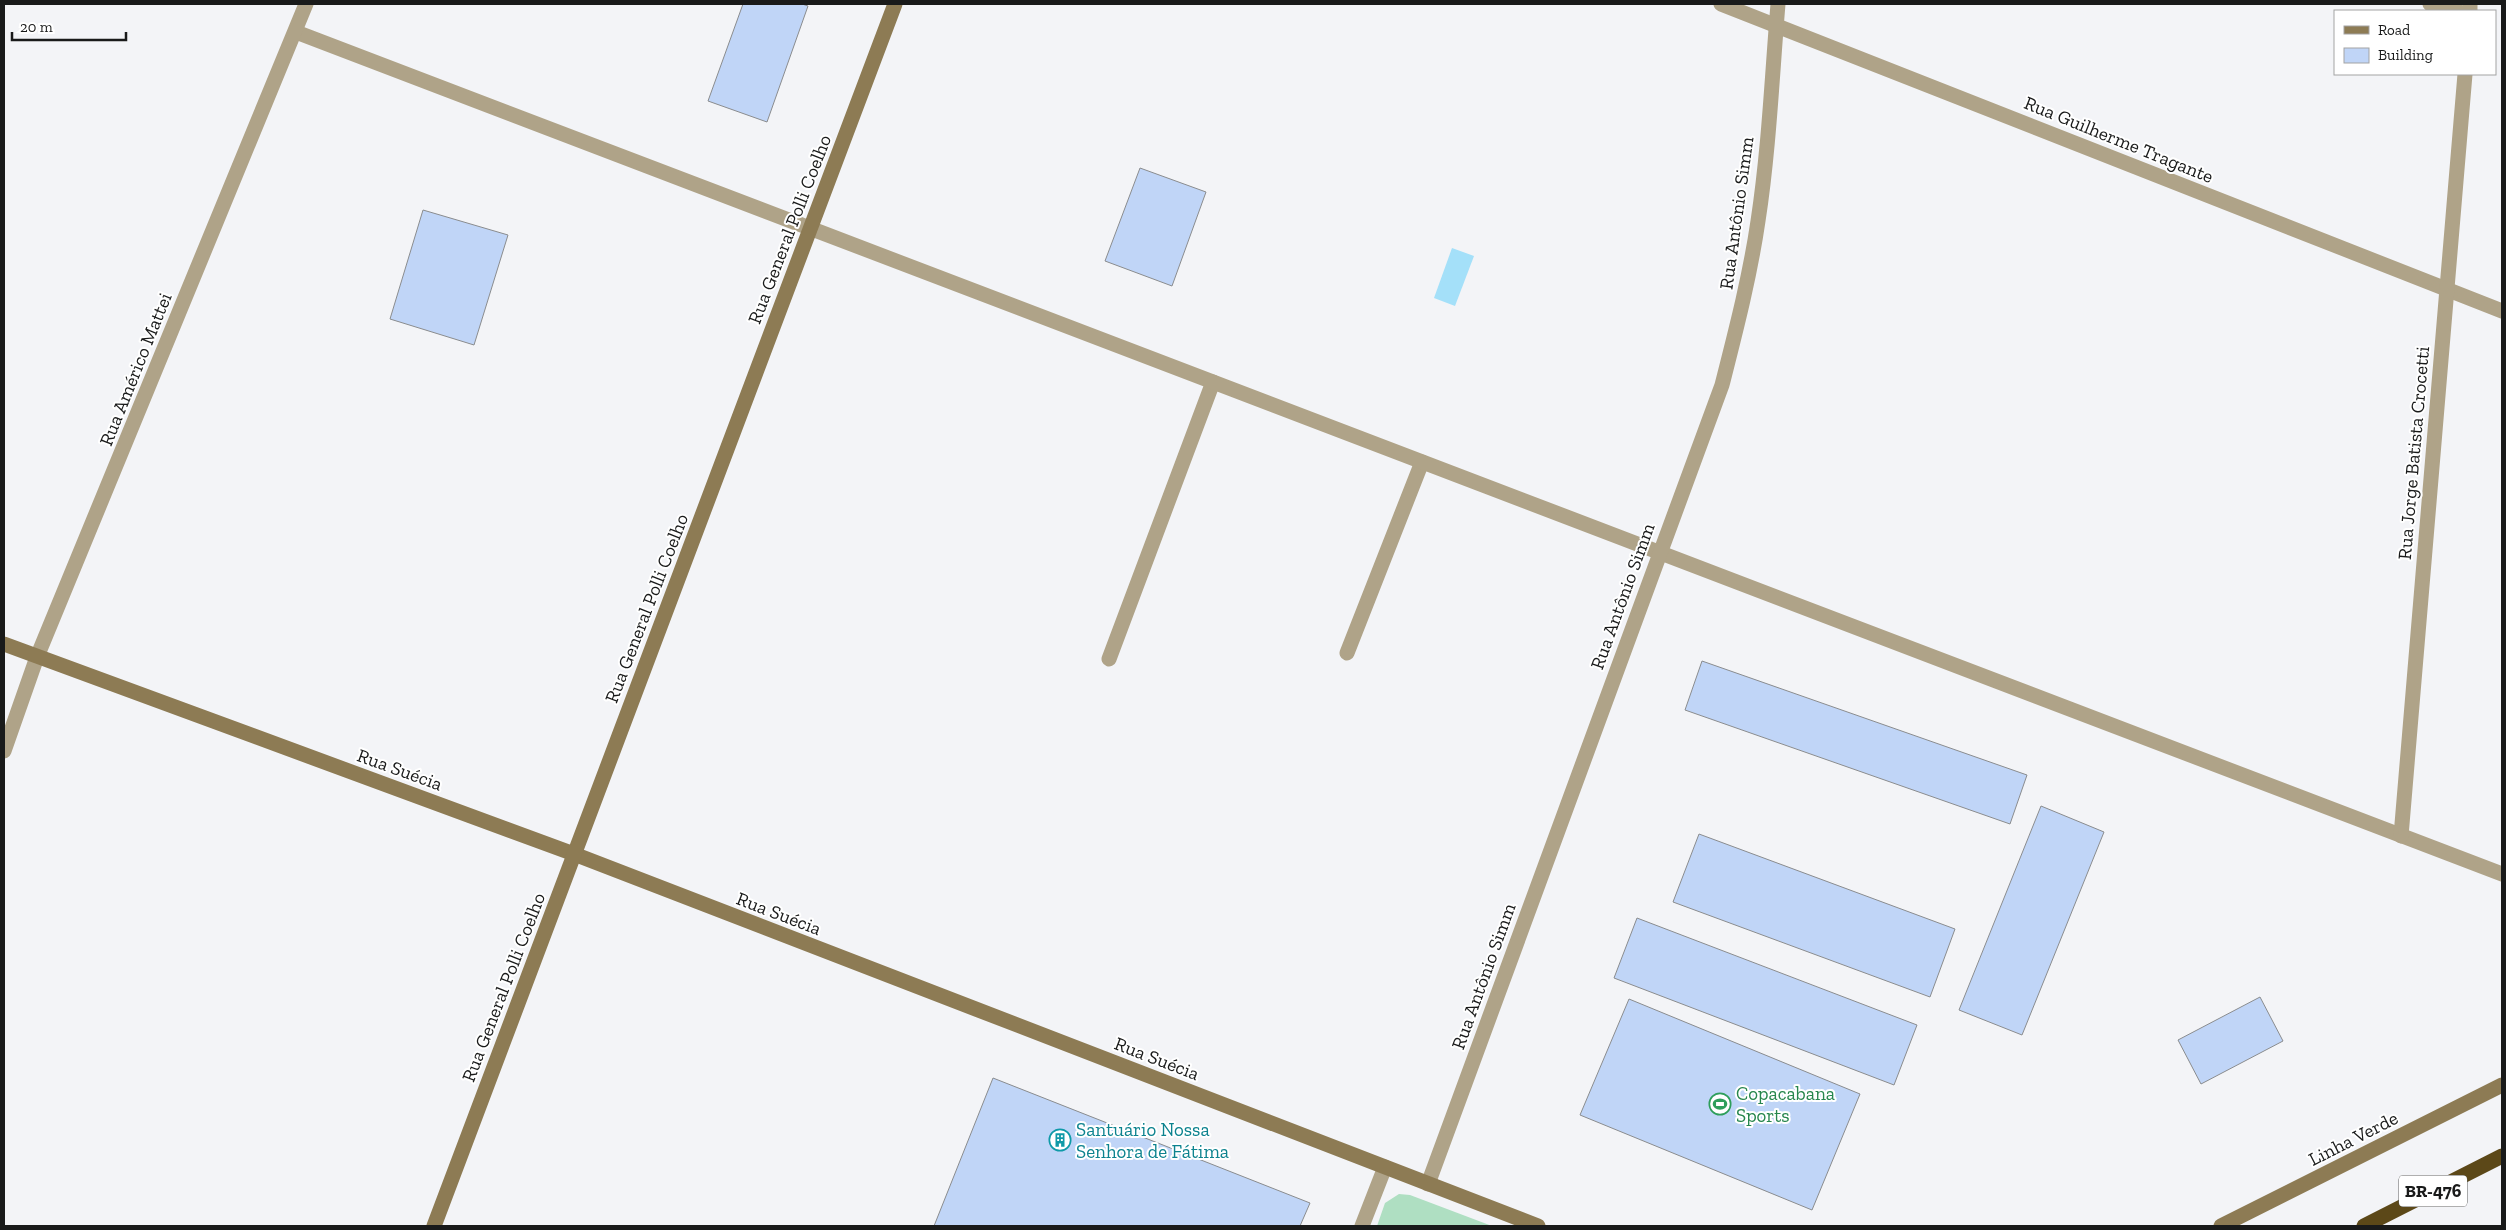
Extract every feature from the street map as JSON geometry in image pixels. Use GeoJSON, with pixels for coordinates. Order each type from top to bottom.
{"type":"FeatureCollection","features":[{"type":"Feature","properties":{"kind":"highway","name":"BR-476"},"geometry":{"type":"LineString","coordinates":[[2364,1226],[2502,1156]]}},
{"type":"Feature","properties":{"kind":"street","name":"Rua Américo Mattei"},"geometry":{"type":"LineString","coordinates":[[4,751],[37,657],[306,4]]}},
{"type":"Feature","properties":{"kind":"street","name":"Rua General Polli Coelho"},"geometry":{"type":"LineString","coordinates":[[434,1226],[895,4]]}},
{"type":"Feature","properties":{"kind":"street","name":"Rua Guilherme Tragante"},"geometry":{"type":"LineString","coordinates":[[1721,4],[2502,311]]}},
{"type":"Feature","properties":{"kind":"street","name":"Rua Antônio Simm"},"geometry":{"type":"LineString","coordinates":[[1428,1184],[1722,385],[1743,305],[1758,221],[1767,152],[1778,4]]}},
{"type":"Feature","properties":{"kind":"street"},"geometry":{"type":"LineString","coordinates":[[2430,4],[2454,10]]}},
{"type":"Feature","properties":{"kind":"street"},"geometry":{"type":"LineString","coordinates":[[296,32],[2502,874]]}},
{"type":"Feature","properties":{"kind":"street","name":"Rua Jorge Batista Crocetti"},"geometry":{"type":"LineString","coordinates":[[2401,836],[2464,75]]}},
{"type":"Feature","properties":{"kind":"street"},"geometry":{"type":"LineString","coordinates":[[1109,659],[1213,382]]}},
{"type":"Feature","properties":{"kind":"street"},"geometry":{"type":"LineString","coordinates":[[1347,653],[1422,462]]}},
{"type":"Feature","properties":{"kind":"street","name":"Rua Suécia"},"geometry":{"type":"LineString","coordinates":[[4,644],[574,854],[1538,1226]]}},
{"type":"Feature","properties":{"kind":"street","name":"Linha Verde"},"geometry":{"type":"LineString","coordinates":[[2221,1226],[2502,1085]]}},
{"type":"Feature","properties":{"kind":"street"},"geometry":{"type":"LineString","coordinates":[[1362,1226],[1385,1167]]}},
{"type":"Feature","properties":{"kind":"green space"},"geometry":{"type":"Polygon","coordinates":[[[1399,1194],[1410,1195],[1492,1226],[1377,1226],[1385,1203],[1399,1194]]]}},
{"type":"Feature","properties":{"kind":"water"},"geometry":{"type":"Polygon","coordinates":[[[1452,248],[1474,256],[1455,306],[1434,298],[1452,248]]]}},
{"type":"Feature","properties":{"kind":"building"},"geometry":{"type":"Polygon","coordinates":[[[743,4],[802,4],[808,6],[767,122],[708,101],[743,4]]]}},
{"type":"Feature","properties":{"kind":"building"},"geometry":{"type":"Polygon","coordinates":[[[1140,168],[1206,192],[1172,286],[1105,261],[1140,168]]]}},
{"type":"Feature","properties":{"kind":"building"},"geometry":{"type":"Polygon","coordinates":[[[423,210],[508,235],[474,345],[390,319],[423,210]]]}},
{"type":"Feature","properties":{"kind":"building"},"geometry":{"type":"Polygon","coordinates":[[[1702,661],[2027,775],[2010,824],[1685,710],[1702,661]]]}},
{"type":"Feature","properties":{"kind":"building"},"geometry":{"type":"Polygon","coordinates":[[[2041,806],[2104,832],[2022,1035],[1959,1010],[2041,806]]]}},
{"type":"Feature","properties":{"kind":"building"},"geometry":{"type":"Polygon","coordinates":[[[1699,834],[1955,929],[1930,997],[1673,902],[1699,834]]]}},
{"type":"Feature","properties":{"kind":"building"},"geometry":{"type":"Polygon","coordinates":[[[1637,918],[1917,1025],[1894,1085],[1614,978],[1637,918]]]}},
{"type":"Feature","properties":{"kind":"building"},"geometry":{"type":"Polygon","coordinates":[[[2260,997],[2283,1041],[2201,1084],[2178,1040],[2260,997]]]}},
{"type":"Feature","properties":{"kind":"building","name":"Copacabana Sports"},"geometry":{"type":"Polygon","coordinates":[[[1629,999],[1860,1094],[1812,1210],[1580,1115],[1629,999]]]}},
{"type":"Feature","properties":{"kind":"building","name":"Santuário Nossa Senhora de Fátima"},"geometry":{"type":"Polygon","coordinates":[[[993,1078],[1310,1203],[1300,1226],[934,1226],[993,1078]]]}},
{"type":"Feature","properties":{"kind":"place","name":"Copacabana Sports"},"geometry":{"type":"Point","coordinates":[1720,1104]}},
{"type":"Feature","properties":{"kind":"place","name":"Santuário Nossa Senhora de Fátima"},"geometry":{"type":"Point","coordinates":[1060,1140]}}]}
